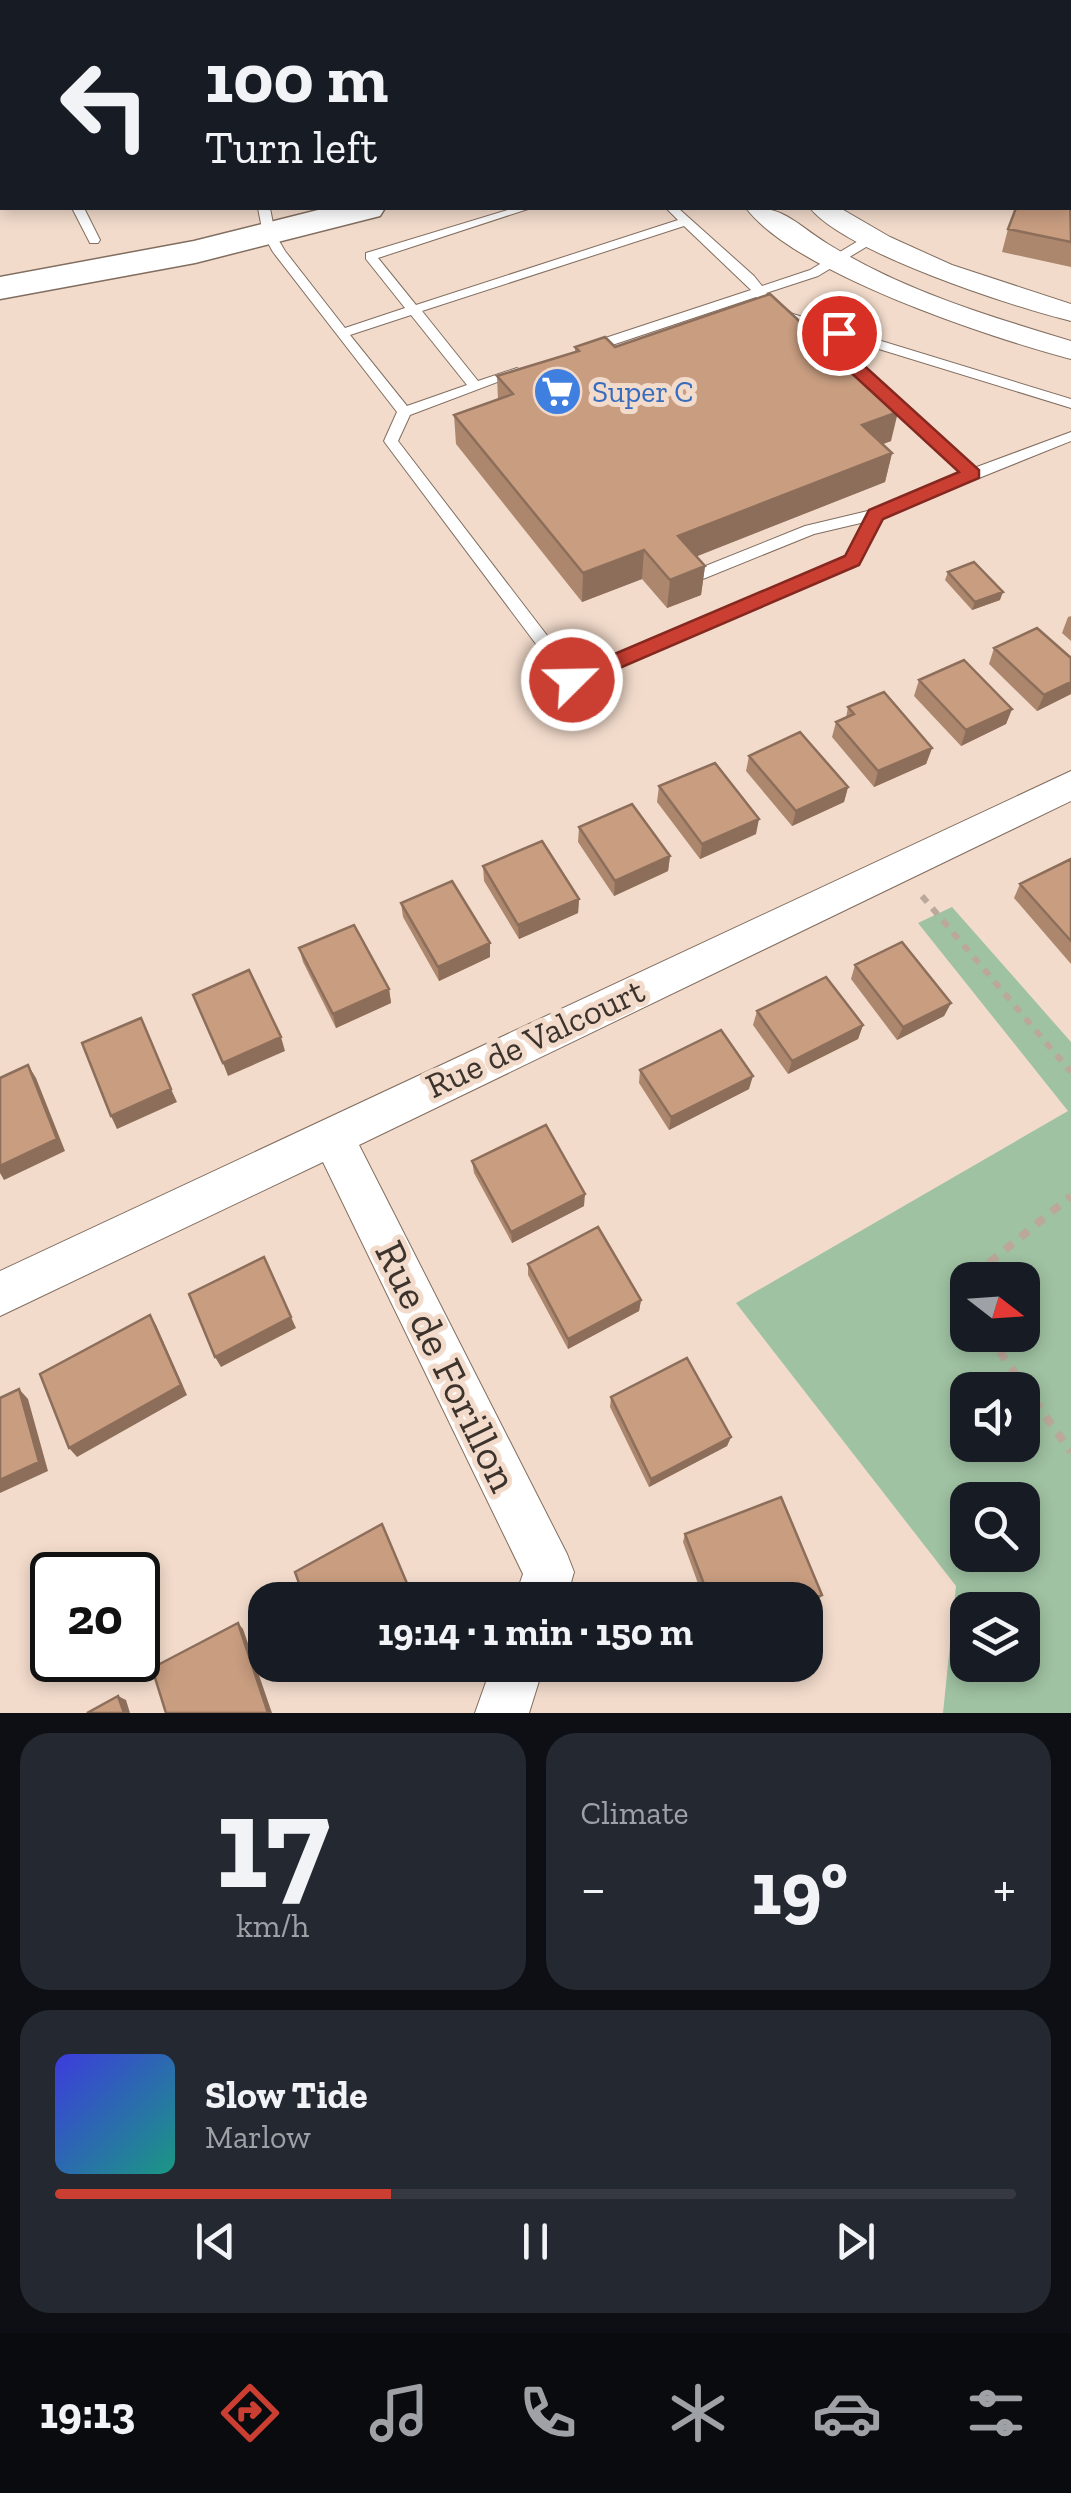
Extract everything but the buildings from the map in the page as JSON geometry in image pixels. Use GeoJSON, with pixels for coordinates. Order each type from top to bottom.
{"type":"FeatureCollection","features":[{"type":"Feature","properties":{"kind":"street"},"geometry":{"type":"LineString","coordinates":[[0,256],[86,224],[339,210]]}},
{"type":"Feature","properties":{"kind":"street"},"geometry":{"type":"LineString","coordinates":[[762,210],[836,260],[950,312],[1071,350]]}},
{"type":"Feature","properties":{"kind":"street"},"geometry":{"type":"LineString","coordinates":[[826,210],[872,238],[970,282],[1071,313]]}},
{"type":"Feature","properties":{"kind":"street"},"geometry":{"type":"LineString","coordinates":[[0,288],[154,260],[260,216]]}},
{"type":"Feature","properties":{"kind":"street","name":"Rue de Valcourt"},"geometry":{"type":"LineString","coordinates":[[0,1294],[1071,785]]}},
{"type":"Feature","properties":{"kind":"street","name":"Rue de Forillon"},"geometry":{"type":"LineString","coordinates":[[332,1134],[549,1572],[546,1582]]}},
{"type":"Feature","properties":{"kind":"street"},"geometry":{"type":"LineString","coordinates":[[502,1713],[512,1682]]}},
{"type":"Feature","properties":{"kind":"lane"},"geometry":{"type":"LineString","coordinates":[[475,386],[370,256],[519,210]]}},
{"type":"Feature","properties":{"kind":"lane"},"geometry":{"type":"LineString","coordinates":[[674,210],[768,304],[788,317],[1071,404]]}},
{"type":"Feature","properties":{"kind":"lane"},"geometry":{"type":"LineString","coordinates":[[260,216],[342,333],[404,412]]}},
{"type":"Feature","properties":{"kind":"lane"},"geometry":{"type":"LineString","coordinates":[[342,333],[686,221]]}},
{"type":"Feature","properties":{"kind":"lane"},"geometry":{"type":"LineString","coordinates":[[570,355],[814,273],[872,238]]}},
{"type":"Feature","properties":{"kind":"lane"},"geometry":{"type":"LineString","coordinates":[[839,333],[835,342],[840,354],[972,474]]}},
{"type":"Feature","properties":{"kind":"lane"},"geometry":{"type":"LineString","coordinates":[[534,366],[404,412],[391,441],[572,680],[852,560],[876,514]]}},
{"type":"Feature","properties":{"kind":"lane"},"geometry":{"type":"LineString","coordinates":[[688,579],[810,530],[876,514],[1071,436]]}},
{"type":"Feature","properties":{"kind":"path"},"geometry":{"type":"LineString","coordinates":[[918,891],[1071,1072]]}},
{"type":"Feature","properties":{"kind":"path"},"geometry":{"type":"LineString","coordinates":[[990,1262],[1071,1196]]}},
{"type":"Feature","properties":{"kind":"path"},"geometry":{"type":"LineString","coordinates":[[1000,1352],[1071,1452]]}},
{"type":"Feature","properties":{"kind":"green space"},"geometry":{"type":"Polygon","coordinates":[[[952,907],[1071,1042],[1071,1713],[943,1713],[950,1645],[950,1682],[1040,1682],[1040,1592],[955,1592],[956,1586],[736,1303],[1068,1111],[918,923],[952,907]]]}},
{"type":"Feature","properties":{"kind":"place","name":"Super C"},"geometry":{"type":"Point","coordinates":[557,392]}},
{"type":"Feature","properties":{"kind":"route"},"geometry":{"type":"LineString","coordinates":[[572,680],[852,560],[876,514],[972,474],[840,354],[835,342],[839,333]]}}]}
